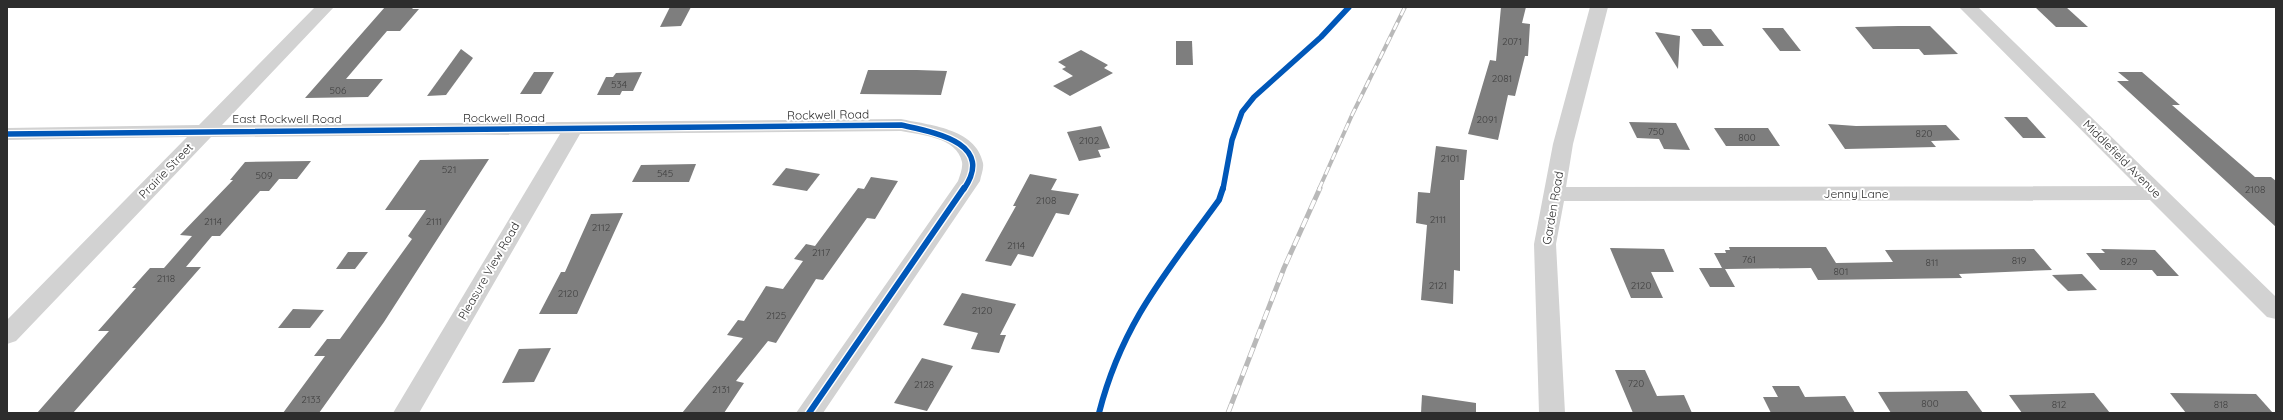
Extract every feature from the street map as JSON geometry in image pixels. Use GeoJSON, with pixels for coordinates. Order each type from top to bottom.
{"type":"FeatureCollection","features":[{"type":"Feature","properties":{"kind":"street","name":"Prairie Street"},"geometry":{"type":"LineString","coordinates":[[7,335],[324,7]]}},
{"type":"Feature","properties":{"kind":"street","name":"Garden Road"},"geometry":{"type":"LineString","coordinates":[[1552,413],[1545,244],[1563,144],[1599,7]]}},
{"type":"Feature","properties":{"kind":"street","name":"Middlefield Avenue"},"geometry":{"type":"LineString","coordinates":[[1968,7],[2276,311]]}},
{"type":"Feature","properties":{"kind":"street","name":"Rockwell Road"},"geometry":{"type":"LineString","coordinates":[[368,130],[901,125],[951,136],[969,154],[972,164],[969,181],[809,413]]}},
{"type":"Feature","properties":{"kind":"street","name":"Pleasure View Road"},"geometry":{"type":"LineString","coordinates":[[406,413],[573,129]]}},
{"type":"Feature","properties":{"kind":"street","name":"East Rockwell Road"},"geometry":{"type":"LineString","coordinates":[[7,134],[205,130],[368,130]]}},
{"type":"Feature","properties":{"kind":"street","name":"Jenny Lane"},"geometry":{"type":"LineString","coordinates":[[1555,194],[2157,194]]}},
{"type":"Feature","properties":{"kind":"building"},"geometry":{"type":"Polygon","coordinates":[[[385,7],[414,7],[412,9],[419,9],[400,31],[387,31],[346,79],[383,79],[368,97],[305,98],[385,7]]]}},
{"type":"Feature","properties":{"kind":"building"},"geometry":{"type":"Polygon","coordinates":[[[670,7],[691,7],[681,26],[660,27],[670,7]]]}},
{"type":"Feature","properties":{"kind":"building"},"geometry":{"type":"Polygon","coordinates":[[[1501,7],[1526,7],[1522,23],[1530,24],[1528,56],[1525,56],[1515,96],[1508,95],[1498,140],[1468,134],[1490,60],[1496,61],[1501,7]]]}},
{"type":"Feature","properties":{"kind":"building"},"geometry":{"type":"Polygon","coordinates":[[[2035,7],[2066,7],[2088,27],[2056,27],[2035,7]]]}},
{"type":"Feature","properties":{"kind":"building"},"geometry":{"type":"Polygon","coordinates":[[[1930,26],[1958,54],[1924,55],[1919,49],[1873,49],[1855,27],[1930,26]]]}},
{"type":"Feature","properties":{"kind":"building"},"geometry":{"type":"Polygon","coordinates":[[[1762,28],[1783,28],[1801,51],[1780,51],[1762,28]]]}},
{"type":"Feature","properties":{"kind":"building"},"geometry":{"type":"Polygon","coordinates":[[[1691,29],[1711,29],[1724,46],[1703,46],[1691,29]]]}},
{"type":"Feature","properties":{"kind":"building"},"geometry":{"type":"Polygon","coordinates":[[[1655,32],[1680,36],[1678,69],[1655,32]]]}},
{"type":"Feature","properties":{"kind":"building"},"geometry":{"type":"Polygon","coordinates":[[[1176,41],[1192,41],[1193,65],[1176,65],[1176,41]]]}},
{"type":"Feature","properties":{"kind":"building"},"geometry":{"type":"Polygon","coordinates":[[[461,49],[473,58],[446,95],[427,96],[461,49]]]}},
{"type":"Feature","properties":{"kind":"building"},"geometry":{"type":"Polygon","coordinates":[[[1081,50],[1108,65],[1104,68],[1113,73],[1070,96],[1053,86],[1073,76],[1062,69],[1066,67],[1058,62],[1081,50]]]}},
{"type":"Feature","properties":{"kind":"building"},"geometry":{"type":"Polygon","coordinates":[[[868,70],[947,71],[941,95],[860,94],[868,70]]]}},
{"type":"Feature","properties":{"kind":"building"},"geometry":{"type":"Polygon","coordinates":[[[534,72],[554,72],[541,94],[520,94],[534,72]]]}},
{"type":"Feature","properties":{"kind":"building"},"geometry":{"type":"Polygon","coordinates":[[[642,72],[633,91],[622,91],[620,95],[597,95],[606,77],[613,77],[616,73],[642,72]]]}},
{"type":"Feature","properties":{"kind":"building"},"geometry":{"type":"Polygon","coordinates":[[[2118,72],[2142,72],[2180,105],[2172,105],[2255,177],[2271,177],[2276,181],[2276,227],[2117,81],[2129,81],[2118,72]]]}},
{"type":"Feature","properties":{"kind":"building"},"geometry":{"type":"Polygon","coordinates":[[[2004,117],[2027,117],[2046,138],[2023,138],[2004,117]]]}},
{"type":"Feature","properties":{"kind":"building"},"geometry":{"type":"Polygon","coordinates":[[[1629,122],[1676,123],[1690,150],[1664,149],[1659,139],[1637,138],[1629,122]]]}},
{"type":"Feature","properties":{"kind":"building"},"geometry":{"type":"Polygon","coordinates":[[[1828,124],[1856,126],[1946,125],[1960,140],[1931,141],[1936,147],[1845,149],[1828,124]]]}},
{"type":"Feature","properties":{"kind":"building"},"geometry":{"type":"Polygon","coordinates":[[[1101,126],[1110,148],[1098,150],[1101,157],[1079,161],[1067,132],[1101,126]]]}},
{"type":"Feature","properties":{"kind":"building"},"geometry":{"type":"Polygon","coordinates":[[[1714,128],[1768,128],[1780,146],[1726,146],[1714,128]]]}},
{"type":"Feature","properties":{"kind":"building"},"geometry":{"type":"Polygon","coordinates":[[[1436,146],[1467,150],[1464,180],[1460,180],[1460,271],[1454,270],[1453,304],[1421,300],[1427,225],[1416,223],[1418,192],[1430,193],[1436,146]]]}},
{"type":"Feature","properties":{"kind":"building"},"geometry":{"type":"Polygon","coordinates":[[[489,159],[384,322],[319,413],[283,413],[325,356],[314,356],[327,339],[340,339],[412,239],[408,236],[426,210],[385,210],[420,160],[489,159]]]}},
{"type":"Feature","properties":{"kind":"building"},"geometry":{"type":"Polygon","coordinates":[[[311,161],[297,179],[279,179],[269,191],[260,191],[220,236],[212,236],[186,267],[201,267],[73,413],[37,413],[109,331],[98,331],[136,288],[132,288],[150,268],[164,268],[192,236],[180,235],[233,180],[230,180],[245,162],[311,161]]]}},
{"type":"Feature","properties":{"kind":"building"},"geometry":{"type":"Polygon","coordinates":[[[696,164],[689,182],[632,182],[641,165],[696,164]]]}},
{"type":"Feature","properties":{"kind":"building"},"geometry":{"type":"Polygon","coordinates":[[[786,168],[820,174],[807,191],[772,185],[786,168]]]}},
{"type":"Feature","properties":{"kind":"building"},"geometry":{"type":"Polygon","coordinates":[[[1030,174],[1057,179],[1051,190],[1079,194],[1069,215],[1056,213],[1033,257],[1018,254],[1011,266],[985,261],[1016,206],[1013,206],[1030,174]]]}},
{"type":"Feature","properties":{"kind":"building"},"geometry":{"type":"Polygon","coordinates":[[[871,177],[898,181],[875,219],[867,218],[823,280],[816,279],[776,343],[768,341],[736,381],[744,383],[724,413],[682,413],[743,338],[727,335],[738,320],[744,321],[766,286],[783,289],[803,261],[794,259],[806,244],[815,246],[858,188],[864,189],[871,177]]]}},
{"type":"Feature","properties":{"kind":"building"},"geometry":{"type":"Polygon","coordinates":[[[623,213],[577,314],[539,314],[561,272],[565,272],[591,214],[623,213]]]}},
{"type":"Feature","properties":{"kind":"building"},"geometry":{"type":"Polygon","coordinates":[[[1729,247],[1826,247],[1836,263],[1893,262],[1885,250],[2034,249],[2052,270],[1959,274],[1962,278],[1818,280],[1811,268],[1725,269],[1735,287],[1710,287],[1699,268],[1722,268],[1714,253],[1726,253],[1725,250],[1730,250],[1729,247]]]}},
{"type":"Feature","properties":{"kind":"building"},"geometry":{"type":"Polygon","coordinates":[[[1610,248],[1664,249],[1674,272],[1651,272],[1663,298],[1631,298],[1610,248]]]}},
{"type":"Feature","properties":{"kind":"building"},"geometry":{"type":"Polygon","coordinates":[[[2101,249],[2155,250],[2179,276],[2157,276],[2152,270],[2100,270],[2086,253],[2105,253],[2101,249]]]}},
{"type":"Feature","properties":{"kind":"building"},"geometry":{"type":"Polygon","coordinates":[[[348,252],[368,252],[355,269],[336,269],[348,252]]]}},
{"type":"Feature","properties":{"kind":"building"},"geometry":{"type":"Polygon","coordinates":[[[2082,274],[2097,290],[2068,291],[2052,275],[2082,274]]]}},
{"type":"Feature","properties":{"kind":"building"},"geometry":{"type":"Polygon","coordinates":[[[962,293],[1016,304],[1000,335],[1006,335],[999,353],[971,349],[978,333],[943,325],[962,293]]]}},
{"type":"Feature","properties":{"kind":"building"},"geometry":{"type":"Polygon","coordinates":[[[293,309],[324,310],[310,328],[278,328],[293,309]]]}},
{"type":"Feature","properties":{"kind":"building"},"geometry":{"type":"Polygon","coordinates":[[[551,348],[534,382],[502,383],[519,349],[551,348]]]}},
{"type":"Feature","properties":{"kind":"building"},"geometry":{"type":"Polygon","coordinates":[[[922,358],[953,366],[927,411],[894,403],[922,358]]]}},
{"type":"Feature","properties":{"kind":"building"},"geometry":{"type":"Polygon","coordinates":[[[1615,370],[1645,370],[1657,396],[1684,395],[1692,413],[1633,413],[1615,370]]]}},
{"type":"Feature","properties":{"kind":"building"},"geometry":{"type":"Polygon","coordinates":[[[1772,386],[1799,386],[1805,397],[1845,396],[1855,413],[1771,413],[1763,397],[1778,397],[1772,386]]]}},
{"type":"Feature","properties":{"kind":"building"},"geometry":{"type":"Polygon","coordinates":[[[1967,391],[1983,413],[1891,413],[1878,392],[1967,391]]]}},
{"type":"Feature","properties":{"kind":"building"},"geometry":{"type":"Polygon","coordinates":[[[2094,393],[2110,413],[2022,413],[2009,395],[2094,393]]]}},
{"type":"Feature","properties":{"kind":"building"},"geometry":{"type":"Polygon","coordinates":[[[2170,393],[2256,394],[2273,413],[2186,413],[2170,393]]]}},
{"type":"Feature","properties":{"kind":"building"},"geometry":{"type":"Polygon","coordinates":[[[1422,395],[1476,403],[1476,413],[1421,413],[1422,395]]]}},
{"type":"Feature","properties":{"kind":"railway"},"geometry":{"type":"LineString","coordinates":[[1319,189],[1352,115],[1405,7]]}},
{"type":"Feature","properties":{"kind":"railway"},"geometry":{"type":"LineString","coordinates":[[1228,413],[1284,268],[1320,188]]}},
{"type":"Feature","properties":{"kind":"cycle path"},"geometry":{"type":"LineString","coordinates":[[1099,413],[1114,364],[1136,317],[1169,265],[1219,200],[1225,180],[1234,130],[1242,112],[1261,90],[1321,37],[1349,7]]}},
{"type":"Feature","properties":{"kind":"cycle path"},"geometry":{"type":"LineString","coordinates":[[7,134],[901,125],[932,131],[953,139],[961,144],[968,152],[972,162],[969,181],[809,413]]}}]}
